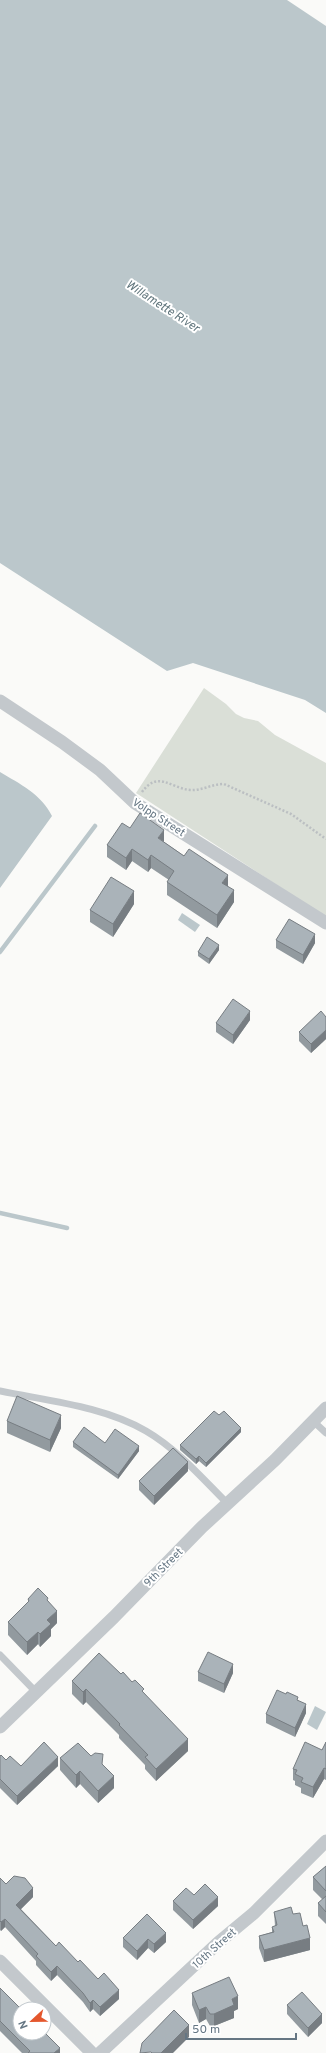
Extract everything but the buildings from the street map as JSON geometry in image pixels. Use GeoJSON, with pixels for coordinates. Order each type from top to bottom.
{"type":"FeatureCollection","features":[{"type":"Feature","properties":{"kind":"street","name":"Volpp Street"},"geometry":{"type":"LineString","coordinates":[[0,701],[62,742],[100,770],[135,803],[326,923]]}},
{"type":"Feature","properties":{"kind":"street","name":"9th Street"},"geometry":{"type":"LineString","coordinates":[[0,1727],[326,1408]]}},
{"type":"Feature","properties":{"kind":"street","name":"10th Street"},"geometry":{"type":"LineString","coordinates":[[100,2053],[204,1956],[254,1913],[326,1841]]}},
{"type":"Feature","properties":{"kind":"street"},"geometry":{"type":"LineString","coordinates":[[0,1961],[92,2053]]}},
{"type":"Feature","properties":{"kind":"lane"},"geometry":{"type":"LineString","coordinates":[[0,1391],[117,1416],[147,1431],[190,1465],[228,1503]]}},
{"type":"Feature","properties":{"kind":"lane"},"geometry":{"type":"LineString","coordinates":[[313,1421],[326,1433]]}},
{"type":"Feature","properties":{"kind":"lane"},"geometry":{"type":"LineString","coordinates":[[0,1655],[36,1692]]}},
{"type":"Feature","properties":{"kind":"path"},"geometry":{"type":"LineString","coordinates":[[135,803],[144,790],[151,784],[158,781],[190,790],[201,789],[212,784],[224,784],[291,814],[326,839]]}},
{"type":"Feature","properties":{"kind":"shaded area"},"geometry":{"type":"Polygon","coordinates":[[[204,688],[226,704],[236,714],[244,718],[258,721],[275,735],[326,763],[326,917],[136,793],[204,688]]]}},
{"type":"Feature","properties":{"kind":"water","name":"Willamette River"},"geometry":{"type":"Polygon","coordinates":[[[0,0],[287,0],[326,26],[326,713],[305,700],[193,663],[167,671],[0,563],[0,0]]]}},
{"type":"Feature","properties":{"kind":"water"},"geometry":{"type":"Polygon","coordinates":[[[0,772],[29,790],[42,802],[52,816],[0,888],[0,772]]]}},
{"type":"Feature","properties":{"kind":"water"},"geometry":{"type":"Polygon","coordinates":[[[182,913],[200,925],[195,932],[178,920],[182,913]]]}},
{"type":"Feature","properties":{"kind":"water"},"geometry":{"type":"Polygon","coordinates":[[[315,1706],[326,1712],[317,1730],[307,1724],[315,1706]]]}},
{"type":"Feature","properties":{"kind":"waterway"},"geometry":{"type":"LineString","coordinates":[[0,952],[95,826]]}},
{"type":"Feature","properties":{"kind":"waterway"},"geometry":{"type":"LineString","coordinates":[[0,1213],[67,1228]]}}]}
